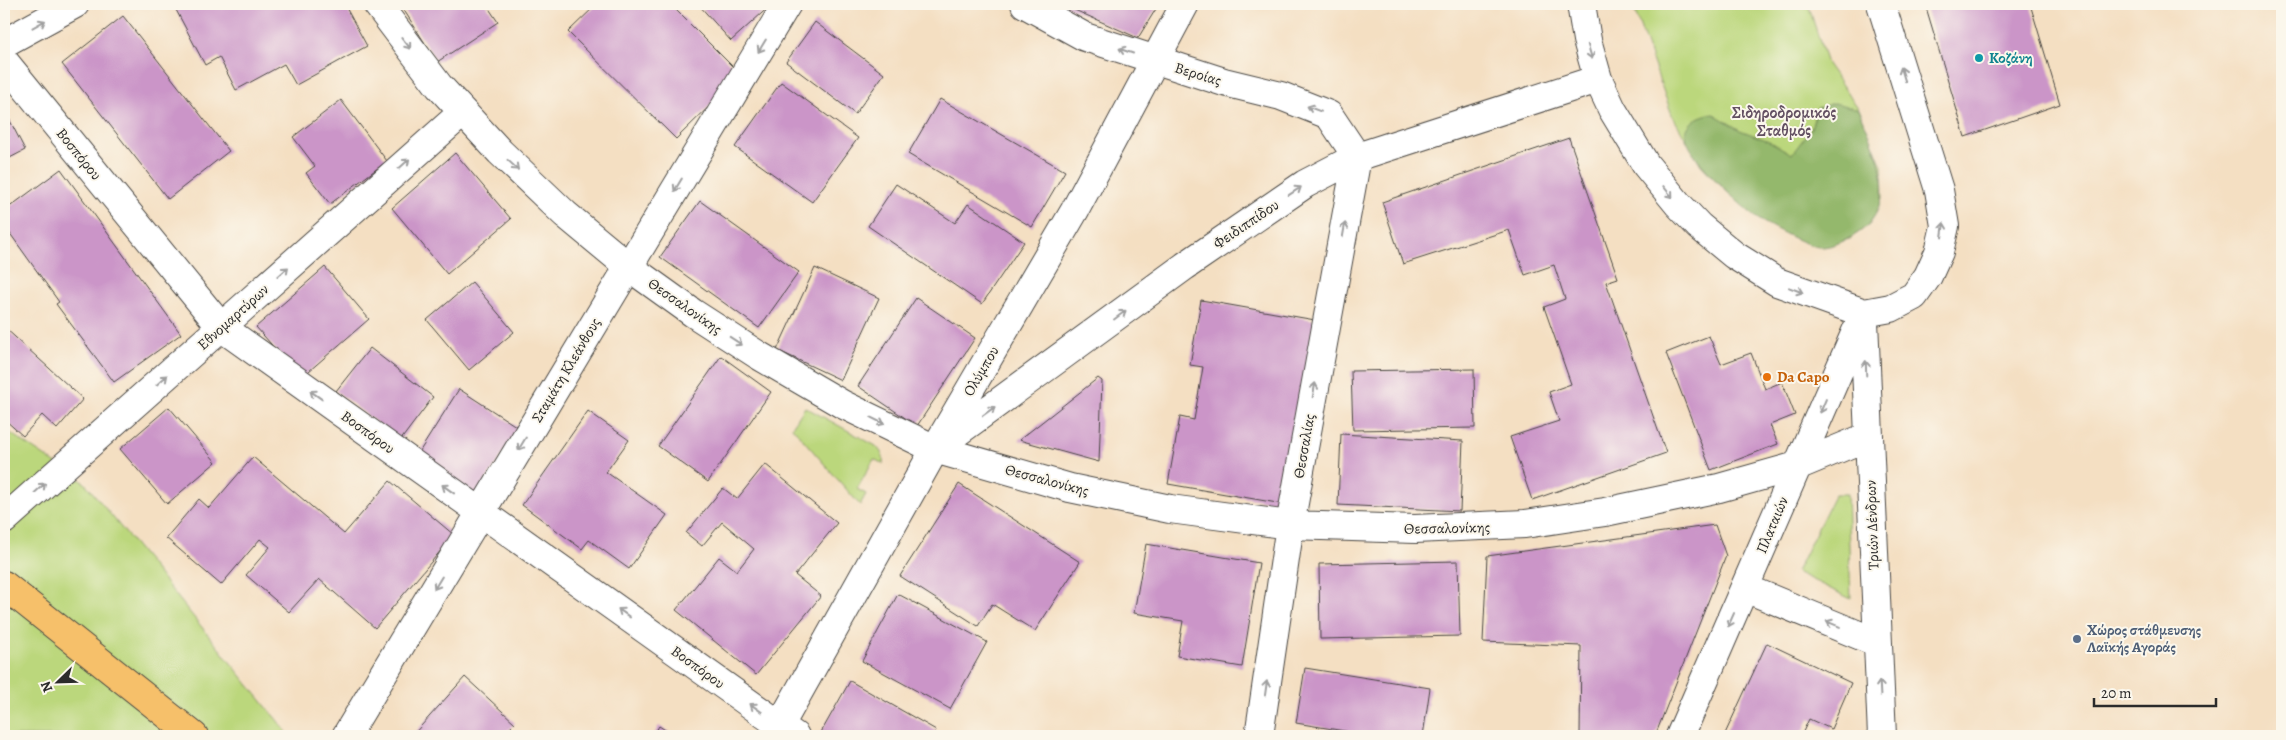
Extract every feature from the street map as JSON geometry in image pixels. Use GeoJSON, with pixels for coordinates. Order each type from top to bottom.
{"type":"FeatureCollection","features":[{"type":"Feature","properties":{"kind":"main road"},"geometry":{"type":"LineString","coordinates":[[4,585],[194,736]]}},
{"type":"Feature","properties":{"kind":"street"},"geometry":{"type":"LineString","coordinates":[[4,43],[75,4]]}},
{"type":"Feature","properties":{"kind":"street","name":"Θεσσαλονίκης"},"geometry":{"type":"LineString","coordinates":[[377,4],[462,113],[565,214],[629,267],[693,313],[766,360],[842,404],[935,449],[1070,488],[1170,509],[1290,525],[1415,529],[1525,524],[1605,512],[1710,490],[1797,466],[1869,436]]}},
{"type":"Feature","properties":{"kind":"street","name":"Σταμάτη Κλεάνθους"},"geometry":{"type":"LineString","coordinates":[[346,736],[787,4]]}},
{"type":"Feature","properties":{"kind":"street","name":"Βεροίας"},"geometry":{"type":"LineString","coordinates":[[1024,4],[1085,37],[1224,82],[1281,96],[1330,115],[1357,157]]}},
{"type":"Feature","properties":{"kind":"street","name":"Ολύμπου"},"geometry":{"type":"LineString","coordinates":[[783,733],[935,449],[1075,210],[1153,60],[1185,4]]}},
{"type":"Feature","properties":{"kind":"street"},"geometry":{"type":"LineString","coordinates":[[1581,4],[1587,40],[1598,79],[1612,109],[1646,165],[1699,226],[1734,255],[1777,282],[1864,313],[1891,308],[1914,296],[1928,276],[1939,252],[1944,226],[1939,190],[1881,4]]}},
{"type":"Feature","properties":{"kind":"street","name":"Βοσπόρου"},"geometry":{"type":"LineString","coordinates":[[4,61],[221,327],[481,512],[783,733]]}},
{"type":"Feature","properties":{"kind":"street","name":"Φειδιππίδου"},"geometry":{"type":"LineString","coordinates":[[935,449],[1244,224],[1305,184],[1357,157],[1598,79]]}},
{"type":"Feature","properties":{"kind":"street","name":"Εθνομαρτύρων"},"geometry":{"type":"LineString","coordinates":[[4,520],[462,113]]}},
{"type":"Feature","properties":{"kind":"street","name":"Θεσσαλίας"},"geometry":{"type":"LineString","coordinates":[[1259,736],[1290,525],[1357,157]]}},
{"type":"Feature","properties":{"kind":"street","name":"Τριών Δένδρων"},"geometry":{"type":"LineString","coordinates":[[1864,313],[1882,736]]}},
{"type":"Feature","properties":{"kind":"street","name":"Πλαταιών"},"geometry":{"type":"LineString","coordinates":[[1680,736],[1864,313]]}},
{"type":"Feature","properties":{"kind":"street"},"geometry":{"type":"LineString","coordinates":[[1746,588],[1878,643]]}},
{"type":"Feature","properties":{"kind":"green space"},"geometry":{"type":"Polygon","coordinates":[[[1632,4],[1808,4],[1827,64],[1859,109],[1882,166],[1883,196],[1870,223],[1850,239],[1819,247],[1792,237],[1760,220],[1726,191],[1701,165],[1672,115],[1632,4]]]}},
{"type":"Feature","properties":{"kind":"green space"},"geometry":{"type":"Polygon","coordinates":[[[1834,103],[1859,109],[1877,156],[1882,188],[1880,203],[1873,218],[1857,234],[1830,246],[1813,246],[1760,220],[1715,179],[1693,153],[1687,141],[1686,132],[1690,124],[1700,117],[1712,113],[1740,130],[1769,141],[1792,154],[1811,129],[1817,108],[1834,103]]]}},
{"type":"Feature","properties":{"kind":"green space"},"geometry":{"type":"Polygon","coordinates":[[[805,407],[876,446],[881,453],[883,464],[874,459],[857,489],[866,494],[860,505],[792,427],[805,407]]]}},
{"type":"Feature","properties":{"kind":"green space"},"geometry":{"type":"Polygon","coordinates":[[[4,429],[85,483],[290,736],[4,736],[4,429]]]}},
{"type":"Feature","properties":{"kind":"green space"},"geometry":{"type":"Polygon","coordinates":[[[1835,494],[1847,494],[1851,599],[1796,572],[1835,494]]]}},
{"type":"Feature","properties":{"kind":"building"},"geometry":{"type":"Polygon","coordinates":[[[177,4],[344,4],[367,46],[296,85],[284,64],[236,90],[219,57],[205,65],[174,6],[177,4]]]}},
{"type":"Feature","properties":{"kind":"building"},"geometry":{"type":"Polygon","coordinates":[[[400,4],[486,4],[498,22],[437,62],[400,4]]]}},
{"type":"Feature","properties":{"kind":"building"},"geometry":{"type":"Polygon","coordinates":[[[597,4],[670,4],[741,75],[676,139],[568,32],[597,4]]]}},
{"type":"Feature","properties":{"kind":"building"},"geometry":{"type":"Polygon","coordinates":[[[698,4],[772,4],[731,41],[698,4]]]}},
{"type":"Feature","properties":{"kind":"building"},"geometry":{"type":"Polygon","coordinates":[[[1061,4],[1159,4],[1138,38],[1061,4]]]}},
{"type":"Feature","properties":{"kind":"building","name":"Κοζάνη"},"geometry":{"type":"Polygon","coordinates":[[[1925,4],[2030,4],[2060,104],[1965,137],[1925,4]]]}},
{"type":"Feature","properties":{"kind":"building"},"geometry":{"type":"Polygon","coordinates":[[[123,16],[229,151],[168,199],[62,64],[123,16]]]}},
{"type":"Feature","properties":{"kind":"building"},"geometry":{"type":"Polygon","coordinates":[[[815,22],[884,74],[855,114],[786,62],[815,22]]]}},
{"type":"Feature","properties":{"kind":"building"},"geometry":{"type":"Polygon","coordinates":[[[781,82],[858,138],[812,202],[735,147],[781,82]]]}},
{"type":"Feature","properties":{"kind":"building"},"geometry":{"type":"Polygon","coordinates":[[[940,99],[1065,171],[1032,227],[908,154],[940,99]]]}},
{"type":"Feature","properties":{"kind":"building"},"geometry":{"type":"Polygon","coordinates":[[[341,100],[387,161],[330,204],[306,173],[315,166],[293,137],[341,100]]]}},
{"type":"Feature","properties":{"kind":"building"},"geometry":{"type":"Polygon","coordinates":[[[4,109],[25,150],[4,161],[4,109]]]}},
{"type":"Feature","properties":{"kind":"building"},"geometry":{"type":"Polygon","coordinates":[[[1569,138],[1618,278],[1606,282],[1666,453],[1532,500],[1510,437],[1559,421],[1549,392],[1571,384],[1544,307],[1565,299],[1554,265],[1525,275],[1509,230],[1403,264],[1382,202],[1569,138]]]}},
{"type":"Feature","properties":{"kind":"building"},"geometry":{"type":"Polygon","coordinates":[[[455,153],[511,219],[447,274],[392,208],[455,153]]]}},
{"type":"Feature","properties":{"kind":"building"},"geometry":{"type":"Polygon","coordinates":[[[61,169],[181,334],[114,382],[56,304],[59,302],[4,225],[4,211],[61,169]]]}},
{"type":"Feature","properties":{"kind":"building"},"geometry":{"type":"Polygon","coordinates":[[[896,184],[955,223],[968,204],[1024,242],[982,304],[868,226],[896,184]]]}},
{"type":"Feature","properties":{"kind":"building"},"geometry":{"type":"Polygon","coordinates":[[[700,201],[799,272],[759,328],[660,257],[700,201]]]}},
{"type":"Feature","properties":{"kind":"building"},"geometry":{"type":"Polygon","coordinates":[[[325,267],[369,319],[301,378],[256,327],[325,267]]]}},
{"type":"Feature","properties":{"kind":"building"},"geometry":{"type":"Polygon","coordinates":[[[815,268],[879,298],[841,380],[777,350],[815,268]]]}},
{"type":"Feature","properties":{"kind":"building"},"geometry":{"type":"Polygon","coordinates":[[[472,282],[514,332],[469,370],[427,320],[472,282]]]}},
{"type":"Feature","properties":{"kind":"building"},"geometry":{"type":"Polygon","coordinates":[[[916,298],[975,338],[917,426],[858,386],[916,298]]]}},
{"type":"Feature","properties":{"kind":"building"},"geometry":{"type":"Polygon","coordinates":[[[1201,300],[1315,320],[1283,504],[1168,484],[1180,417],[1194,420],[1203,367],[1190,365],[1201,300]]]}},
{"type":"Feature","properties":{"kind":"building"},"geometry":{"type":"Polygon","coordinates":[[[4,327],[83,399],[57,429],[42,415],[23,436],[4,419],[4,327]]]}},
{"type":"Feature","properties":{"kind":"building"},"geometry":{"type":"Polygon","coordinates":[[[1709,336],[1721,364],[1751,353],[1765,389],[1782,382],[1795,415],[1770,425],[1778,444],[1711,470],[1666,353],[1709,336]]]}},
{"type":"Feature","properties":{"kind":"building"},"geometry":{"type":"Polygon","coordinates":[[[370,348],[433,397],[400,441],[336,391],[370,348]]]}},
{"type":"Feature","properties":{"kind":"building"},"geometry":{"type":"Polygon","coordinates":[[[721,356],[771,392],[708,482],[658,446],[721,356]]]}},
{"type":"Feature","properties":{"kind":"building"},"geometry":{"type":"Polygon","coordinates":[[[1474,369],[1475,428],[1353,430],[1351,371],[1474,369]]]}},
{"type":"Feature","properties":{"kind":"building"},"geometry":{"type":"Polygon","coordinates":[[[1098,378],[1102,381],[1099,462],[1019,440],[1098,378]]]}},
{"type":"Feature","properties":{"kind":"building"},"geometry":{"type":"Polygon","coordinates":[[[459,389],[519,428],[476,496],[418,454],[459,389]]]}},
{"type":"Feature","properties":{"kind":"building"},"geometry":{"type":"Polygon","coordinates":[[[169,407],[216,462],[167,504],[120,449],[169,407]]]}},
{"type":"Feature","properties":{"kind":"building"},"geometry":{"type":"Polygon","coordinates":[[[588,411],[629,440],[606,472],[667,515],[629,569],[589,540],[582,549],[522,505],[588,411]]]}},
{"type":"Feature","properties":{"kind":"building"},"geometry":{"type":"Polygon","coordinates":[[[1341,434],[1463,441],[1460,511],[1338,505],[1341,434]]]}},
{"type":"Feature","properties":{"kind":"building"},"geometry":{"type":"Polygon","coordinates":[[[253,457],[344,534],[390,481],[454,535],[375,628],[319,579],[289,612],[246,575],[270,547],[260,539],[221,585],[166,538],[199,499],[209,508],[253,457]]]}},
{"type":"Feature","properties":{"kind":"building"},"geometry":{"type":"Polygon","coordinates":[[[765,464],[837,523],[795,575],[821,596],[756,675],[676,610],[719,557],[737,571],[754,549],[722,522],[702,546],[686,533],[723,488],[737,499],[765,464]]]}},
{"type":"Feature","properties":{"kind":"building"},"geometry":{"type":"Polygon","coordinates":[[[959,484],[1080,562],[1035,631],[992,604],[978,626],[900,576],[959,484]]]}},
{"type":"Feature","properties":{"kind":"building"},"geometry":{"type":"Polygon","coordinates":[[[1715,525],[1726,556],[1655,736],[1580,736],[1581,646],[1483,642],[1487,556],[1715,525]]]}},
{"type":"Feature","properties":{"kind":"building"},"geometry":{"type":"Polygon","coordinates":[[[1146,544],[1259,563],[1242,667],[1177,656],[1183,621],[1134,613],[1146,544]]]}},
{"type":"Feature","properties":{"kind":"building"},"geometry":{"type":"Polygon","coordinates":[[[1458,561],[1460,636],[1320,639],[1319,564],[1458,561]]]}},
{"type":"Feature","properties":{"kind":"building"},"geometry":{"type":"Polygon","coordinates":[[[898,594],[987,642],[950,709],[862,661],[898,594]]]}},
{"type":"Feature","properties":{"kind":"building"},"geometry":{"type":"Polygon","coordinates":[[[1767,643],[1851,683],[1831,729],[1809,719],[1801,736],[1724,736],[1767,643]]]}},
{"type":"Feature","properties":{"kind":"building"},"geometry":{"type":"Polygon","coordinates":[[[1305,668],[1430,688],[1423,736],[1375,736],[1296,723],[1305,668]]]}},
{"type":"Feature","properties":{"kind":"building"},"geometry":{"type":"Polygon","coordinates":[[[465,677],[515,723],[502,736],[412,736],[465,677]]]}},
{"type":"Feature","properties":{"kind":"building"},"geometry":{"type":"Polygon","coordinates":[[[850,681],[936,730],[933,736],[819,736],[850,681]]]}},
{"type":"Feature","properties":{"kind":"building"},"geometry":{"type":"Polygon","coordinates":[[[659,726],[675,736],[653,736],[659,726]]]}},
{"type":"Feature","properties":{"kind":"place","name":"Κοζάνη"},"geometry":{"type":"Point","coordinates":[1979,58]}},
{"type":"Feature","properties":{"kind":"place","name":"Da Capo"},"geometry":{"type":"Point","coordinates":[1767,377]}},
{"type":"Feature","properties":{"kind":"place","name":"Χώρος στάθμευσης Λαϊκής Αγοράς"},"geometry":{"type":"Point","coordinates":[2077,639]}},
{"type":"Feature","properties":{"kind":"district","name":"Σιδηροδρομικός Σταθμός"},"geometry":{"type":"Point","coordinates":[1784,121]}}]}
